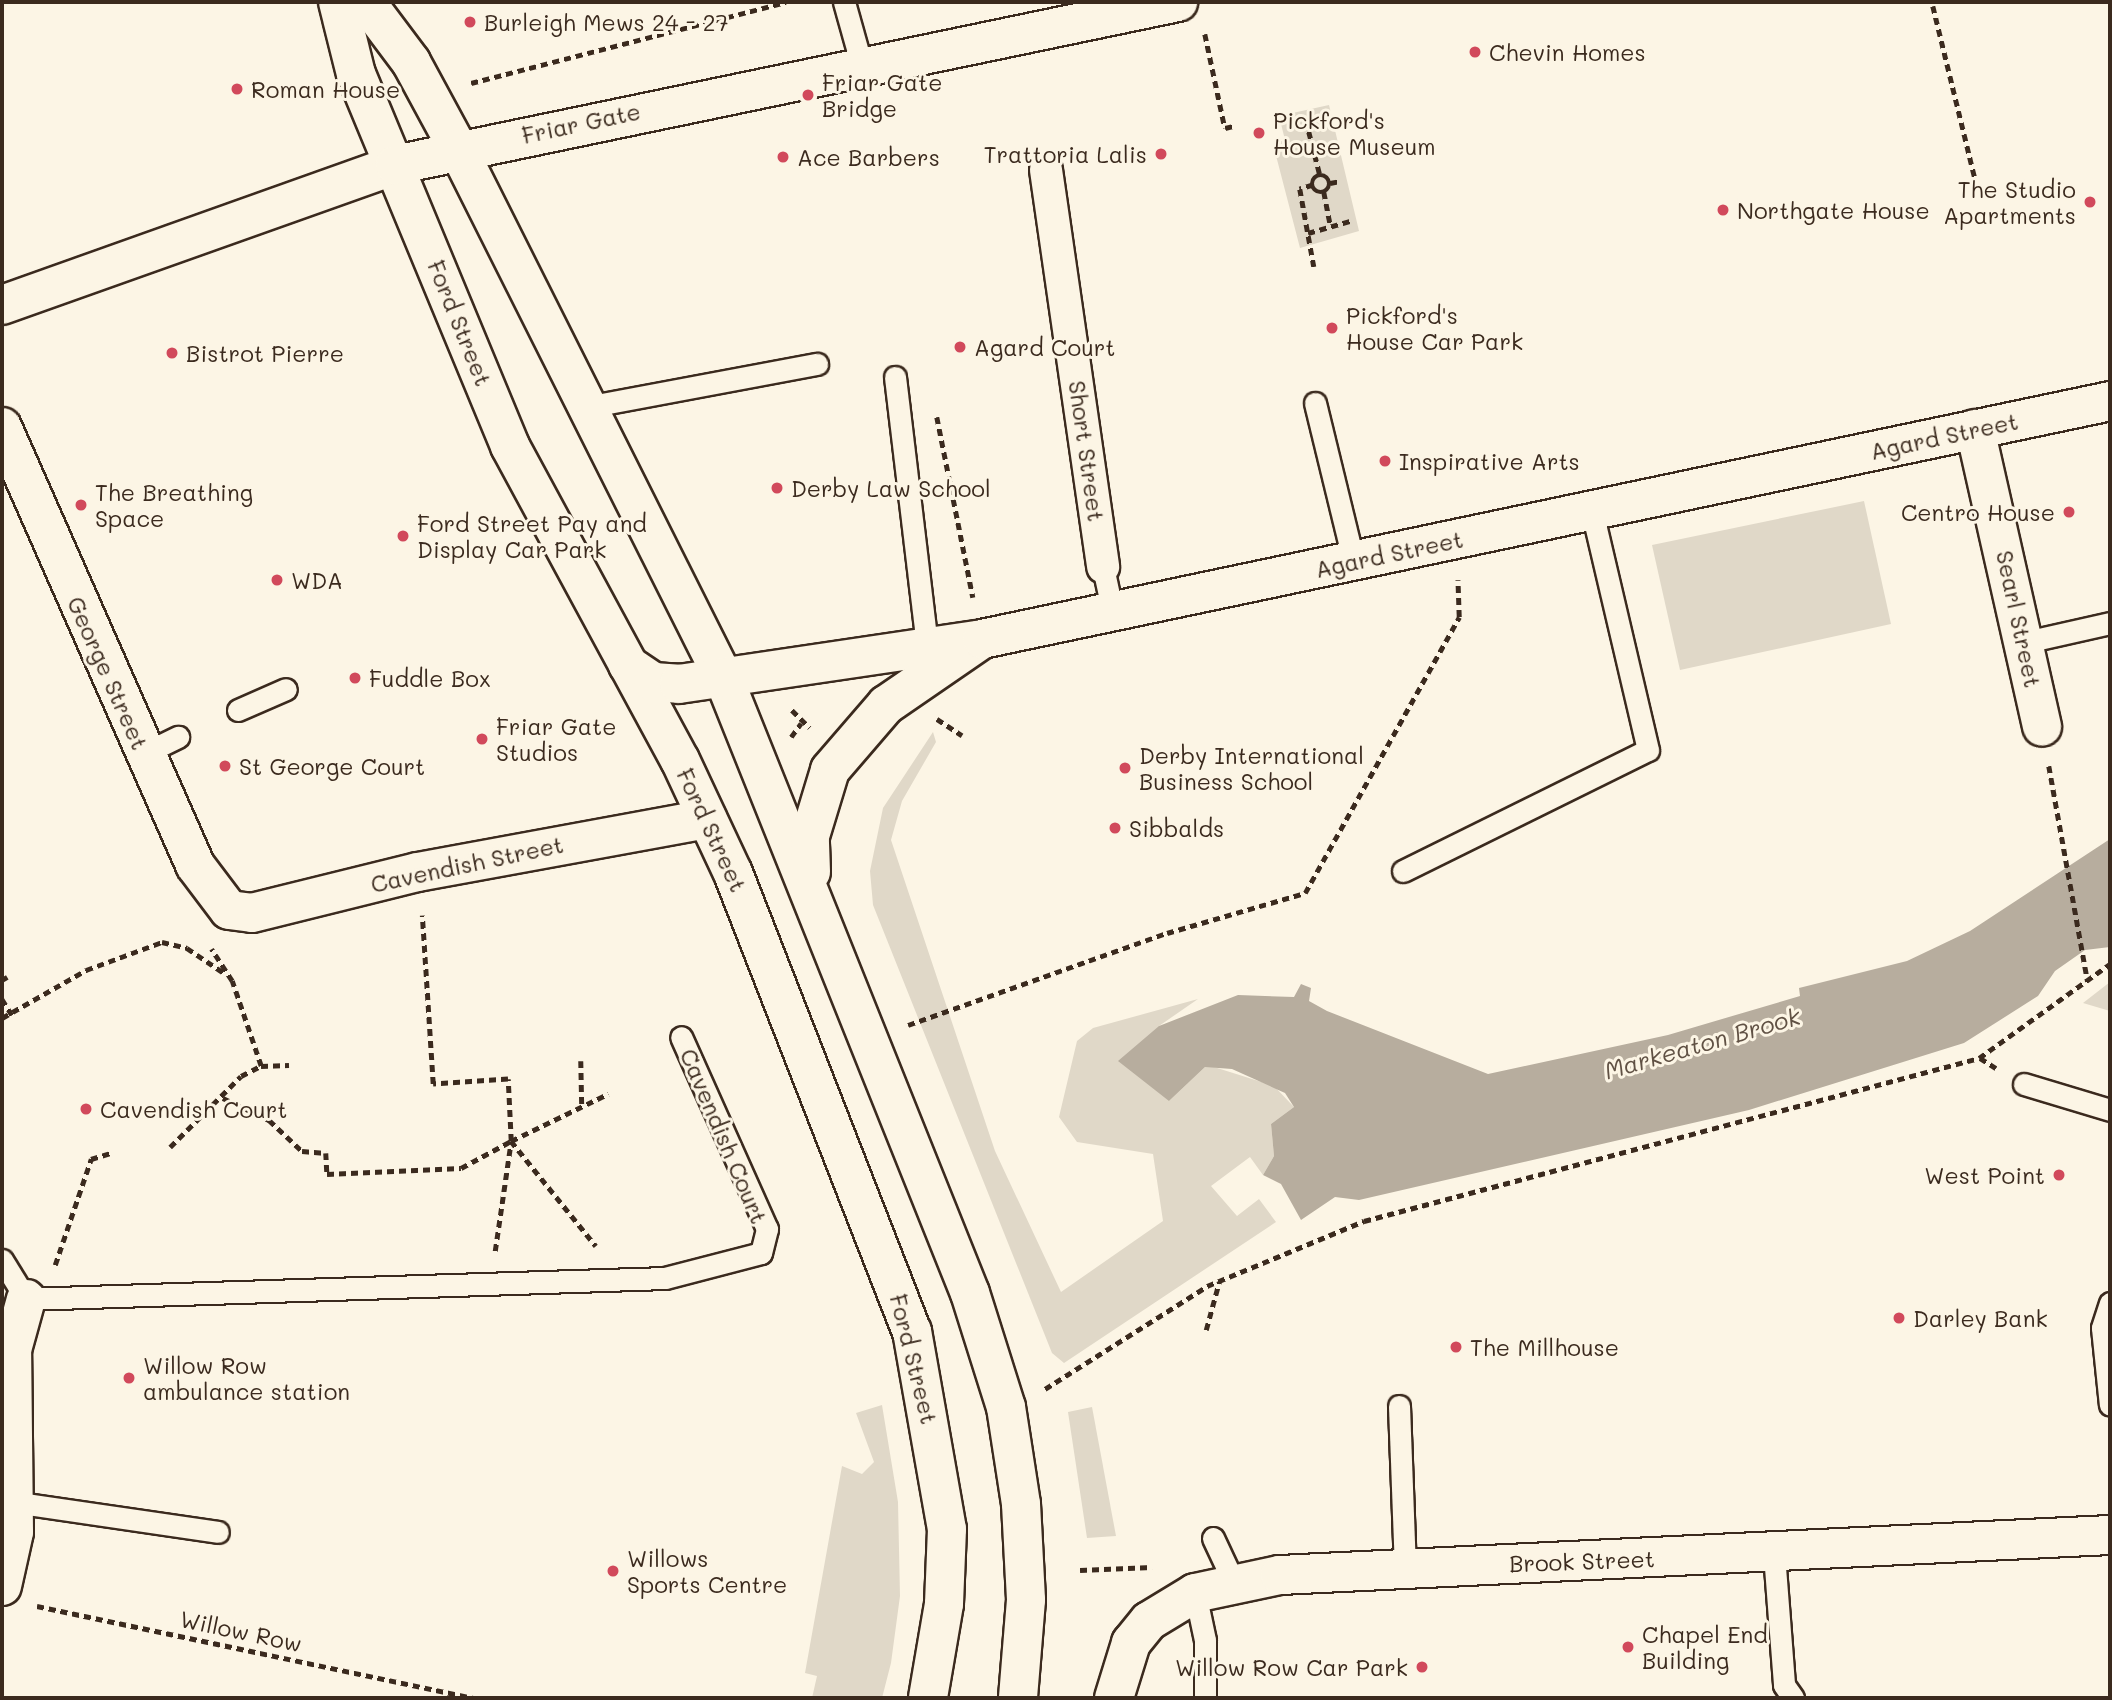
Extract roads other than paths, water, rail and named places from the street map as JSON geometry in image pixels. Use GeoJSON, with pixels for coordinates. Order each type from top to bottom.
{"type":"FeatureCollection","features":[{"type":"Feature","properties":{"kind":"main road","name":"Ford Street"},"geometry":{"type":"LineString","coordinates":[[338,2],[356,74],[510,446],[707,819],[778,976],[912,1331],[947,1529],[944,1604],[929,1698]]}},
{"type":"Feature","properties":{"kind":"main road"},"geometry":{"type":"LineString","coordinates":[[366,2],[427,95],[458,149],[592,406],[724,679],[812,885],[989,1346],[1014,1450],[1024,1528],[1018,1698]]}},
{"type":"Feature","properties":{"kind":"main road","name":"Friar Gate"},"geometry":{"type":"LineString","coordinates":[[4,298],[395,164],[861,63],[1190,13]]}},
{"type":"Feature","properties":{"kind":"main road","name":"Agard Street"},"geometry":{"type":"LineString","coordinates":[[812,885],[810,836],[830,770],[876,713],[982,639],[1112,609],[1354,563],[2110,401]]}},
{"type":"Feature","properties":{"kind":"main road","name":"George Street"},"geometry":{"type":"LineString","coordinates":[[2,427],[161,745],[205,884],[229,910]]}},
{"type":"Feature","properties":{"kind":"main road","name":"Searl Street"},"geometry":{"type":"LineString","coordinates":[[1975,429],[2026,642],[2042,727]]}},
{"type":"Feature","properties":{"kind":"main road"},"geometry":{"type":"LineString","coordinates":[[628,665],[653,682],[724,679],[927,644],[982,639]]}},
{"type":"Feature","properties":{"kind":"main road","name":"Cavendish Street"},"geometry":{"type":"LineString","coordinates":[[229,910],[252,913],[418,872],[585,838],[707,819]]}},
{"type":"Feature","properties":{"kind":"main road"},"geometry":{"type":"LineString","coordinates":[[12,1594],[15,1532],[8,1501],[12,1350],[35,1299]]}},
{"type":"Feature","properties":{"kind":"main road","name":"Brook Street"},"geometry":{"type":"LineString","coordinates":[[1114,1698],[1131,1643],[1149,1620],[1195,1593],[1280,1575],[1774,1554],[2110,1535]]}},
{"type":"Feature","properties":{"kind":"street","name":"Short Street"},"geometry":{"type":"LineString","coordinates":[[1046,170],[1103,567]]}},
{"type":"Feature","properties":{"kind":"lane"},"geometry":{"type":"LineString","coordinates":[[844,2],[861,63]]}},
{"type":"Feature","properties":{"kind":"lane"},"geometry":{"type":"LineString","coordinates":[[592,406],[817,364]]}},
{"type":"Feature","properties":{"kind":"lane"},"geometry":{"type":"LineString","coordinates":[[895,377],[927,644]]}},
{"type":"Feature","properties":{"kind":"lane"},"geometry":{"type":"LineString","coordinates":[[1315,403],[1354,563]]}},
{"type":"Feature","properties":{"kind":"lane"},"geometry":{"type":"LineString","coordinates":[[1403,871],[1648,750],[1592,512]]}},
{"type":"Feature","properties":{"kind":"lane"},"geometry":{"type":"LineString","coordinates":[[1103,567],[1112,609]]}},
{"type":"Feature","properties":{"kind":"lane"},"geometry":{"type":"LineString","coordinates":[[2026,642],[2110,623]]}},
{"type":"Feature","properties":{"kind":"lane"},"geometry":{"type":"LineString","coordinates":[[238,710],[286,690]]}},
{"type":"Feature","properties":{"kind":"lane","name":"Cavendish Court"},"geometry":{"type":"LineString","coordinates":[[35,1299],[490,1288],[624,1281],[665,1278],[761,1253],[767,1229],[681,1037]]}},
{"type":"Feature","properties":{"kind":"lane"},"geometry":{"type":"LineString","coordinates":[[2024,1084],[2110,1110]]}},
{"type":"Feature","properties":{"kind":"lane"},"geometry":{"type":"LineString","coordinates":[[2,1260],[35,1299]]}},
{"type":"Feature","properties":{"kind":"lane"},"geometry":{"type":"LineString","coordinates":[[2110,1303],[2102,1328],[2110,1405]]}},
{"type":"Feature","properties":{"kind":"lane"},"geometry":{"type":"LineString","coordinates":[[1399,1406],[1405,1568]]}},
{"type":"Feature","properties":{"kind":"lane"},"geometry":{"type":"LineString","coordinates":[[8,1501],[218,1532]]}},
{"type":"Feature","properties":{"kind":"lane"},"geometry":{"type":"LineString","coordinates":[[1215,1543],[1235,1585]]}},
{"type":"Feature","properties":{"kind":"lane"},"geometry":{"type":"LineString","coordinates":[[1774,1554],[1784,1685],[1793,1698]]}},
{"type":"Feature","properties":{"kind":"lane"},"geometry":{"type":"LineString","coordinates":[[1195,1593],[1205,1640],[1205,1698]]}},
{"type":"Feature","properties":{"kind":"water","name":"Markeaton Brook"},"geometry":{"type":"Polygon","coordinates":[[[2110,839],[2110,947],[2085,950],[2055,971],[2038,996],[1964,1043],[1749,1110],[1359,1200],[1335,1197],[1301,1220],[1281,1184],[1263,1175],[1274,1156],[1271,1124],[1294,1107],[1285,1093],[1232,1069],[1205,1067],[1169,1101],[1118,1061],[1159,1026],[1238,995],[1294,997],[1301,984],[1311,988],[1309,1001],[1327,1011],[1488,1074],[1668,1035],[1800,996],[1799,988],[1907,961],[1970,931],[2110,839]]]}},
{"type":"Feature","properties":{"kind":"place","name":"Burleigh Mews 24 - 27"},"geometry":{"type":"Point","coordinates":[470,22]}},
{"type":"Feature","properties":{"kind":"place","name":"Chevin Homes"},"geometry":{"type":"Point","coordinates":[1475,52]}},
{"type":"Feature","properties":{"kind":"place","name":"Roman House"},"geometry":{"type":"Point","coordinates":[237,89]}},
{"type":"Feature","properties":{"kind":"place","name":"Friar Gate Bridge"},"geometry":{"type":"Point","coordinates":[808,95]}},
{"type":"Feature","properties":{"kind":"place","name":"Pickford's House Museum"},"geometry":{"type":"Point","coordinates":[1259,133]}},
{"type":"Feature","properties":{"kind":"place","name":"Trattoria Lalis"},"geometry":{"type":"Point","coordinates":[1161,154]}},
{"type":"Feature","properties":{"kind":"place","name":"Ace Barbers"},"geometry":{"type":"Point","coordinates":[783,157]}},
{"type":"Feature","properties":{"kind":"place","name":"The Studio Apartments"},"geometry":{"type":"Point","coordinates":[2090,202]}},
{"type":"Feature","properties":{"kind":"place","name":"Northgate House"},"geometry":{"type":"Point","coordinates":[1723,210]}},
{"type":"Feature","properties":{"kind":"place","name":"Pickford's House Car Park"},"geometry":{"type":"Point","coordinates":[1332,328]}},
{"type":"Feature","properties":{"kind":"place","name":"Agard Court"},"geometry":{"type":"Point","coordinates":[960,347]}},
{"type":"Feature","properties":{"kind":"place","name":"Bistrot Pierre"},"geometry":{"type":"Point","coordinates":[172,353]}},
{"type":"Feature","properties":{"kind":"place","name":"Inspirative Arts"},"geometry":{"type":"Point","coordinates":[1385,461]}},
{"type":"Feature","properties":{"kind":"place","name":"Derby Law School"},"geometry":{"type":"Point","coordinates":[777,488]}},
{"type":"Feature","properties":{"kind":"place","name":"The Breathing Space"},"geometry":{"type":"Point","coordinates":[81,505]}},
{"type":"Feature","properties":{"kind":"place","name":"Centro House"},"geometry":{"type":"Point","coordinates":[2069,512]}},
{"type":"Feature","properties":{"kind":"place","name":"Ford Street Pay and Display Car Park"},"geometry":{"type":"Point","coordinates":[403,536]}},
{"type":"Feature","properties":{"kind":"place","name":"WDA"},"geometry":{"type":"Point","coordinates":[277,580]}},
{"type":"Feature","properties":{"kind":"place","name":"Fuddle Box"},"geometry":{"type":"Point","coordinates":[355,678]}},
{"type":"Feature","properties":{"kind":"place","name":"Friar Gate Studios"},"geometry":{"type":"Point","coordinates":[482,739]}},
{"type":"Feature","properties":{"kind":"place","name":"St George Court"},"geometry":{"type":"Point","coordinates":[225,766]}},
{"type":"Feature","properties":{"kind":"place","name":"Derby International Business School"},"geometry":{"type":"Point","coordinates":[1125,768]}},
{"type":"Feature","properties":{"kind":"place","name":"Sibbalds"},"geometry":{"type":"Point","coordinates":[1115,828]}},
{"type":"Feature","properties":{"kind":"place","name":"Cavendish Court"},"geometry":{"type":"Point","coordinates":[86,1109]}},
{"type":"Feature","properties":{"kind":"place","name":"West Point"},"geometry":{"type":"Point","coordinates":[2059,1175]}},
{"type":"Feature","properties":{"kind":"place","name":"Darley Bank"},"geometry":{"type":"Point","coordinates":[1899,1318]}},
{"type":"Feature","properties":{"kind":"place","name":"The Millhouse"},"geometry":{"type":"Point","coordinates":[1456,1347]}},
{"type":"Feature","properties":{"kind":"place","name":"Willow Row ambulance station"},"geometry":{"type":"Point","coordinates":[129,1378]}},
{"type":"Feature","properties":{"kind":"place","name":"Willows Sports Centre"},"geometry":{"type":"Point","coordinates":[613,1571]}},
{"type":"Feature","properties":{"kind":"place","name":"Chapel End Building"},"geometry":{"type":"Point","coordinates":[1628,1647]}},
{"type":"Feature","properties":{"kind":"place","name":"Willow Row Car Park"},"geometry":{"type":"Point","coordinates":[1422,1667]}}]}
